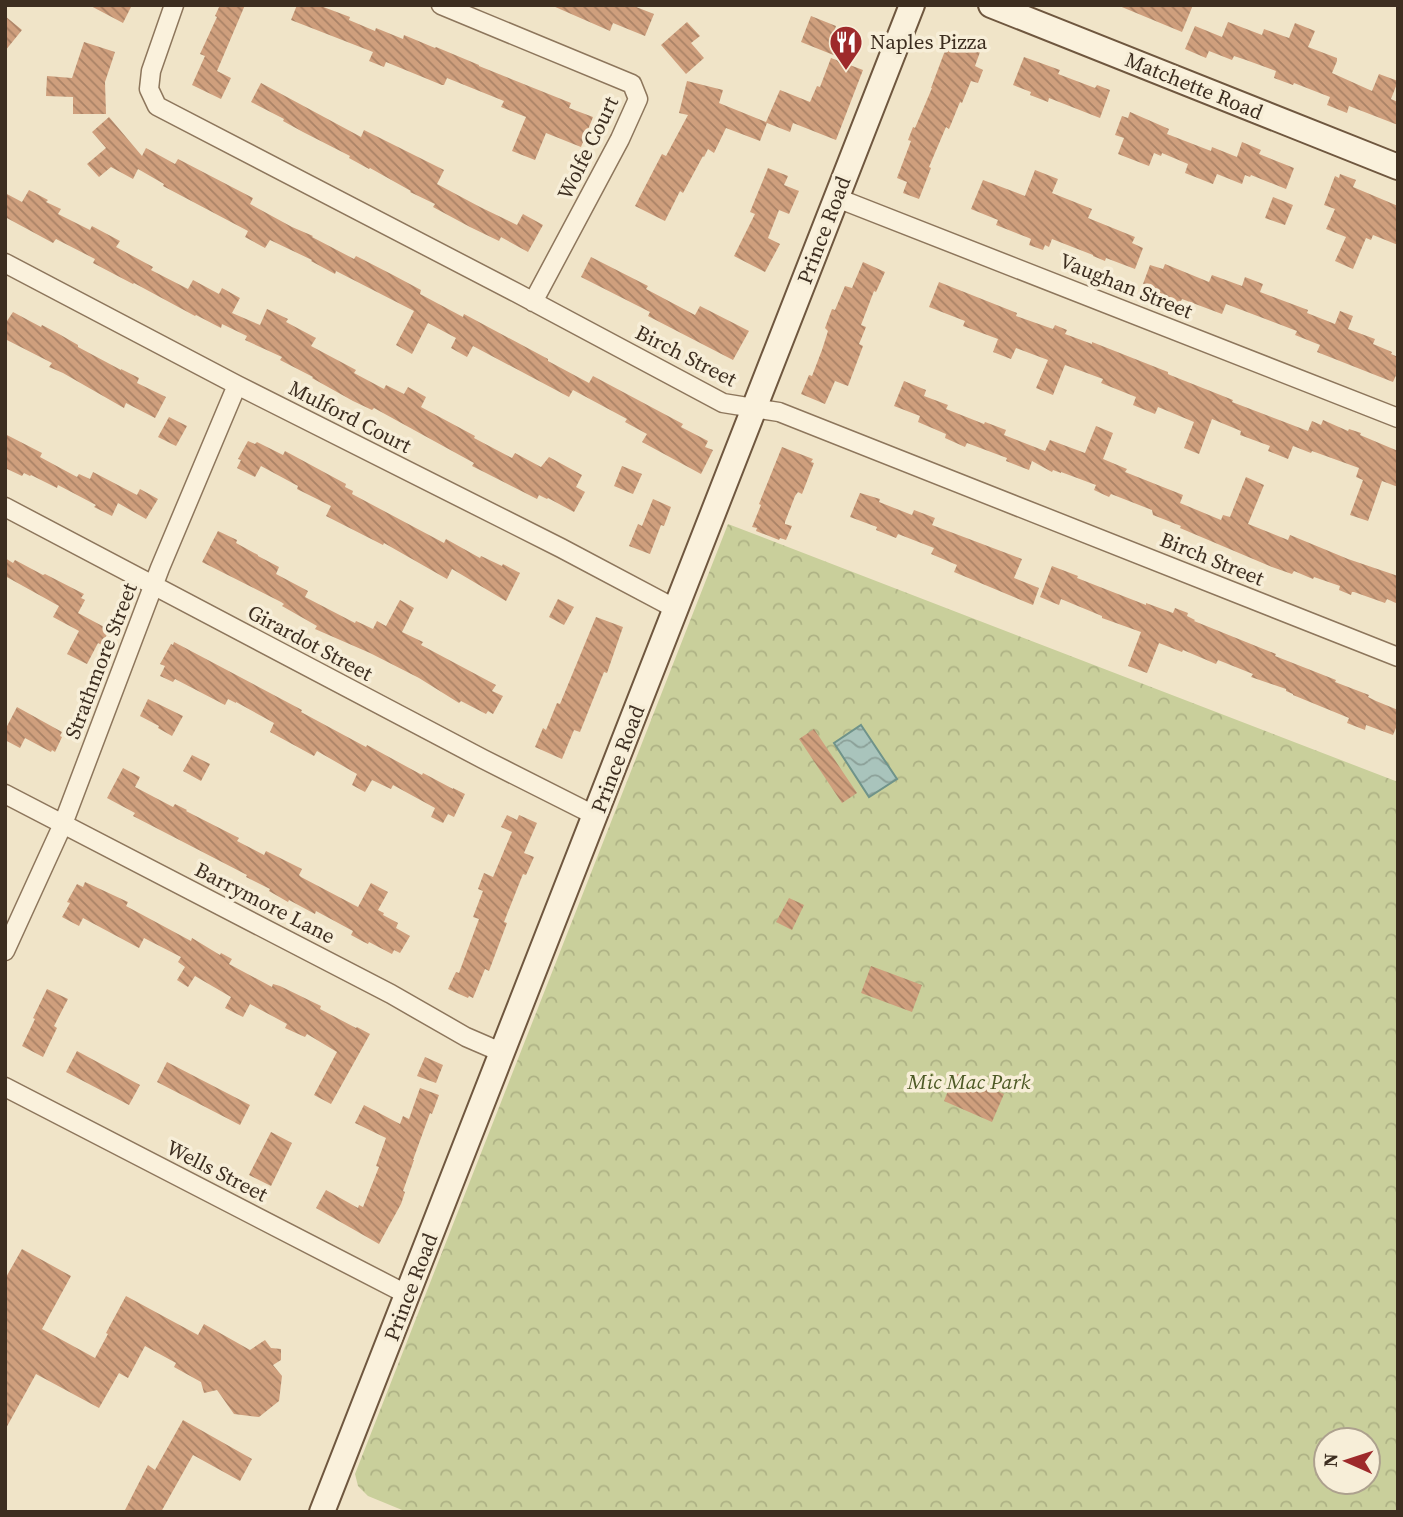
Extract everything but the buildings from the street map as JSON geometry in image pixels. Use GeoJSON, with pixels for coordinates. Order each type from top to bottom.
{"type":"FeatureCollection","features":[{"type":"Feature","properties":{"kind":"street","name":"Birch Street"},"geometry":{"type":"LineString","coordinates":[[174,5],[151,71],[149,89],[157,107],[723,403],[779,412],[1398,657]]}},
{"type":"Feature","properties":{"kind":"street","name":"Wolfe Court"},"geometry":{"type":"LineString","coordinates":[[441,5],[632,84],[638,99],[620,139],[533,302]]}},
{"type":"Feature","properties":{"kind":"street","name":"Prince Road"},"geometry":{"type":"LineString","coordinates":[[322,1512],[912,5]]}},
{"type":"Feature","properties":{"kind":"street","name":"Matchette Road"},"geometry":{"type":"LineString","coordinates":[[990,5],[1398,167]]}},
{"type":"Feature","properties":{"kind":"street","name":"Vaughan Street"},"geometry":{"type":"LineString","coordinates":[[837,198],[1398,418]]}},
{"type":"Feature","properties":{"kind":"street","name":"Mulford Court"},"geometry":{"type":"LineString","coordinates":[[5,263],[237,385],[676,609]]}},
{"type":"Feature","properties":{"kind":"street","name":"Strathmore Street"},"geometry":{"type":"LineString","coordinates":[[5,951],[63,824],[153,586],[237,385]]}},
{"type":"Feature","properties":{"kind":"street","name":"Girardot Street"},"geometry":{"type":"LineString","coordinates":[[5,507],[596,816]]}},
{"type":"Feature","properties":{"kind":"street","name":"Barrymore Lane"},"geometry":{"type":"LineString","coordinates":[[5,794],[379,987],[466,1037],[503,1053]]}},
{"type":"Feature","properties":{"kind":"street","name":"Wells Street"},"geometry":{"type":"LineString","coordinates":[[5,1087],[408,1295]]}},
{"type":"Feature","properties":{"kind":"green space","name":"Mic Mac Park"},"geometry":{"type":"Polygon","coordinates":[[[728,524],[1398,782],[1398,1512],[407,1512],[368,1496],[358,1486],[355,1474],[728,524]]]}},
{"type":"Feature","properties":{"kind":"water"},"geometry":{"type":"Polygon","coordinates":[[[861,725],[897,779],[869,797],[834,743],[861,725]]]}},
{"type":"Feature","properties":{"kind":"place","name":"Naples Pizza"},"geometry":{"type":"Point","coordinates":[846,72]}}]}
